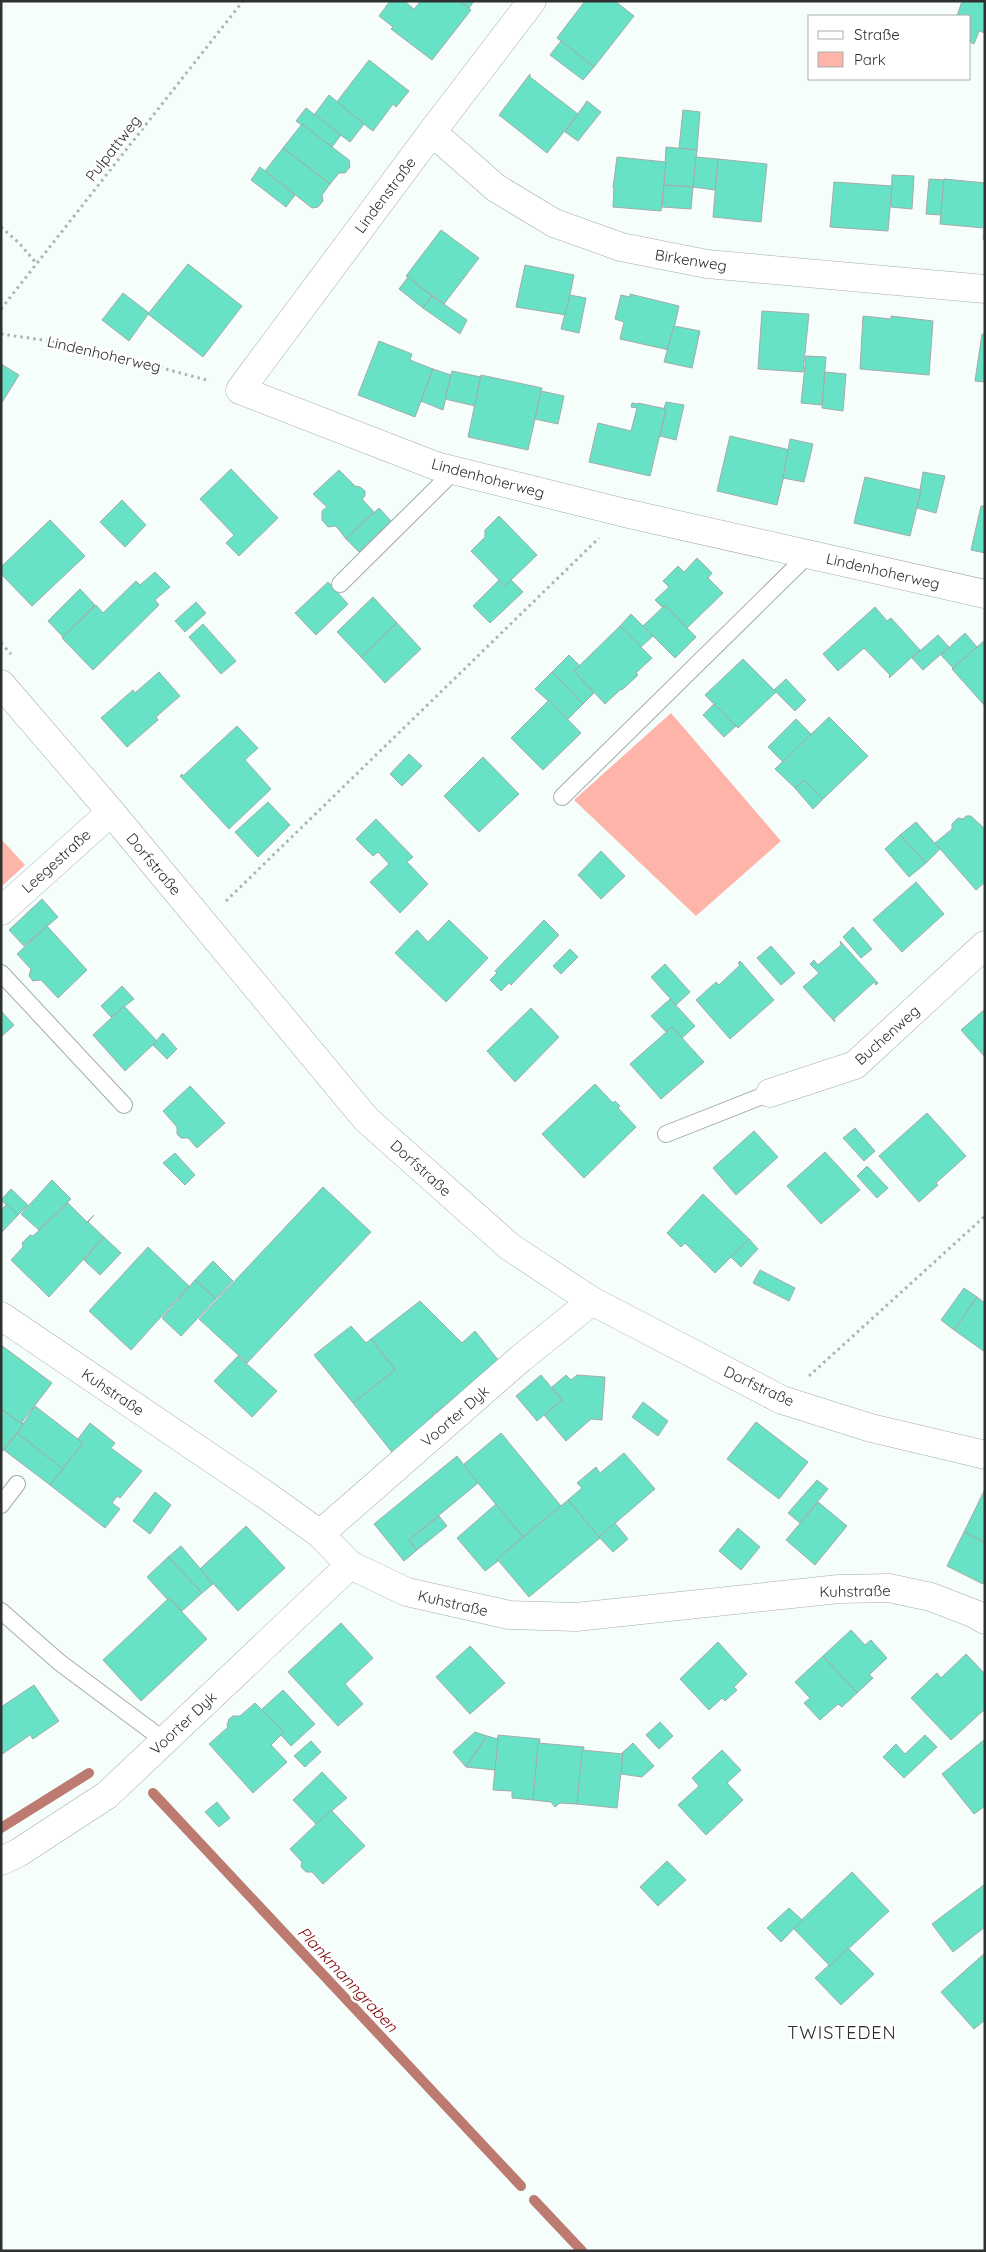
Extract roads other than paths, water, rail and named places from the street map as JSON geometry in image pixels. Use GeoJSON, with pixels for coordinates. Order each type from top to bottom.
{"type":"FeatureCollection","features":[{"type":"Feature","properties":{"kind":"street","name":"Lindenstraße"},"geometry":{"type":"LineString","coordinates":[[240,390],[532,1]]}},
{"type":"Feature","properties":{"kind":"street","name":"Birkenweg"},"geometry":{"type":"LineString","coordinates":[[432,132],[496,188],[554,224],[621,247],[707,264],[985,288]]}},
{"type":"Feature","properties":{"kind":"street","name":"Lindenhoherweg"},"geometry":{"type":"LineString","coordinates":[[240,390],[436,466],[625,513],[985,594]]}},
{"type":"Feature","properties":{"kind":"street","name":"Dorfstraße"},"geometry":{"type":"LineString","coordinates":[[1,684],[111,812],[366,1119],[510,1247],[592,1301],[782,1400],[871,1428],[985,1455]]}},
{"type":"Feature","properties":{"kind":"street","name":"Leegestraße"},"geometry":{"type":"LineString","coordinates":[[1,911],[111,812]]}},
{"type":"Feature","properties":{"kind":"street","name":"Buchenweg"},"geometry":{"type":"LineString","coordinates":[[770,1093],[855,1065],[985,945]]}},
{"type":"Feature","properties":{"kind":"street","name":"Voorter Dyk"},"geometry":{"type":"LineString","coordinates":[[320,1534],[520,1359],[592,1301]]}},
{"type":"Feature","properties":{"kind":"street","name":"Kuhstraße"},"geometry":{"type":"LineString","coordinates":[[1,1316],[270,1498],[320,1534],[350,1565],[407,1592],[508,1615],[576,1617],[839,1589],[889,1588],[932,1596],[985,1620]]}},
{"type":"Feature","properties":{"kind":"street","name":"Voorter Dyk"},"geometry":{"type":"LineString","coordinates":[[1,1860],[18,1853],[107,1795],[350,1565]]}},
{"type":"Feature","properties":{"kind":"lane"},"geometry":{"type":"LineString","coordinates":[[340,584],[454,470]]}},
{"type":"Feature","properties":{"kind":"lane"},"geometry":{"type":"LineString","coordinates":[[562,797],[809,554]]}},
{"type":"Feature","properties":{"kind":"lane"},"geometry":{"type":"LineString","coordinates":[[1,973],[124,1105]]}},
{"type":"Feature","properties":{"kind":"lane"},"geometry":{"type":"LineString","coordinates":[[666,1134],[770,1093]]}},
{"type":"Feature","properties":{"kind":"lane"},"geometry":{"type":"LineString","coordinates":[[1,1505],[17,1484]]}},
{"type":"Feature","properties":{"kind":"lane"},"geometry":{"type":"LineString","coordinates":[[1,1612],[60,1662],[164,1741]]}},
{"type":"Feature","properties":{"kind":"waterway","name":"Plankmanngraben"},"geometry":{"type":"LineString","coordinates":[[1,1828],[89,1773]]}},
{"type":"Feature","properties":{"kind":"waterway","name":"Plankmanngraben"},"geometry":{"type":"LineString","coordinates":[[153,1793],[521,2186]]}},
{"type":"Feature","properties":{"kind":"waterway","name":"Plankmanngraben"},"geometry":{"type":"LineString","coordinates":[[534,2200],[582,2251]]}},
{"type":"Feature","properties":{"kind":"district","name":"TWISTEDEN"},"geometry":{"type":"Point","coordinates":[842,2032]}}]}
